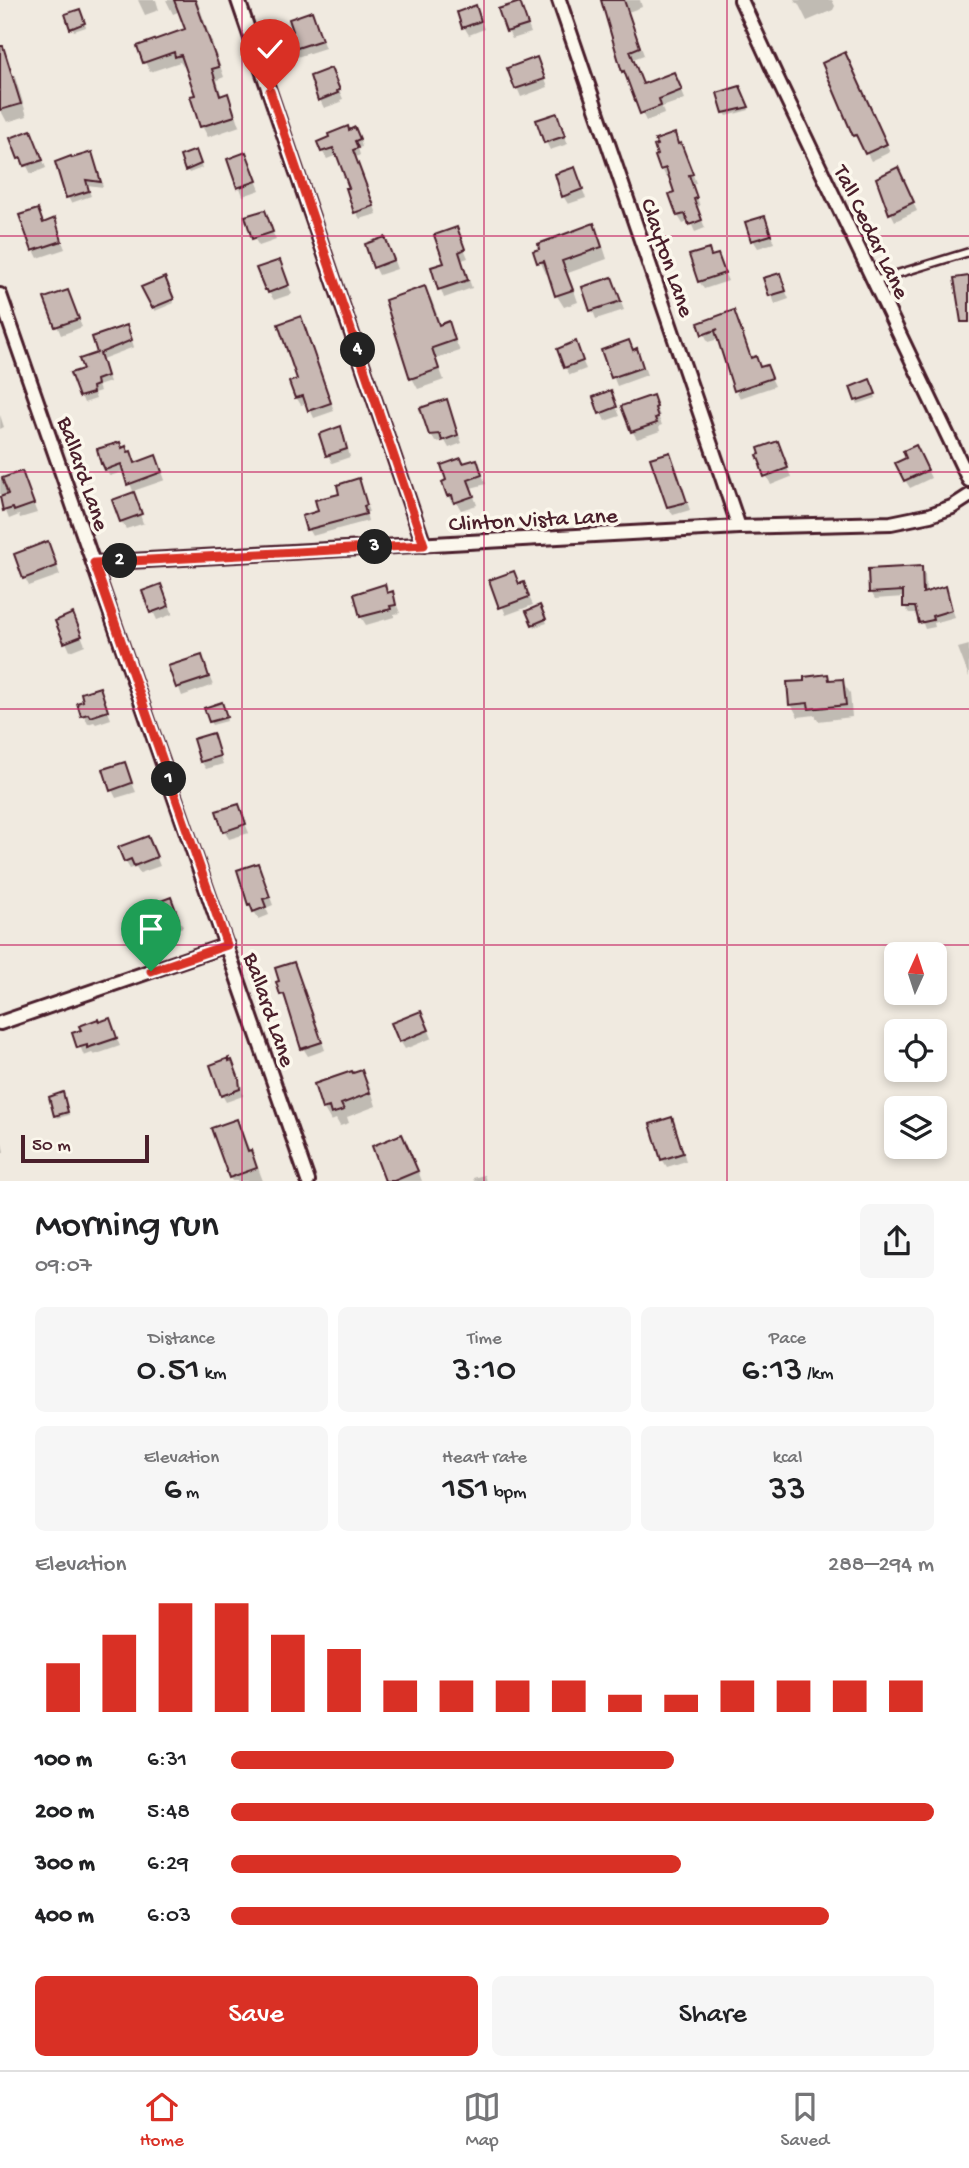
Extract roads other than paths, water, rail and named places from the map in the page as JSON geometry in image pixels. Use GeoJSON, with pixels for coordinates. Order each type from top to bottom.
{"type":"FeatureCollection","features":[{"type":"Feature","properties":{"kind":"street"},"geometry":{"type":"LineString","coordinates":[[239,0],[424,545]]}},
{"type":"Feature","properties":{"kind":"street","name":"Clayton Lane"},"geometry":{"type":"LineString","coordinates":[[559,0],[738,527]]}},
{"type":"Feature","properties":{"kind":"street","name":"Tall Cedar Lane"},"geometry":{"type":"LineString","coordinates":[[741,0],[969,480]]}},
{"type":"Feature","properties":{"kind":"street","name":"Ballard Lane"},"geometry":{"type":"LineString","coordinates":[[0,295],[308,1181]]}},
{"type":"Feature","properties":{"kind":"street","name":"Clinton Vista Lane"},"geometry":{"type":"LineString","coordinates":[[94,563],[738,527],[909,521],[952,507],[969,496]]}},
{"type":"Feature","properties":{"kind":"street"},"geometry":{"type":"LineString","coordinates":[[0,1023],[227,945]]}},
{"type":"Feature","properties":{"kind":"lane"},"geometry":{"type":"LineString","coordinates":[[874,281],[969,252]]}}]}
